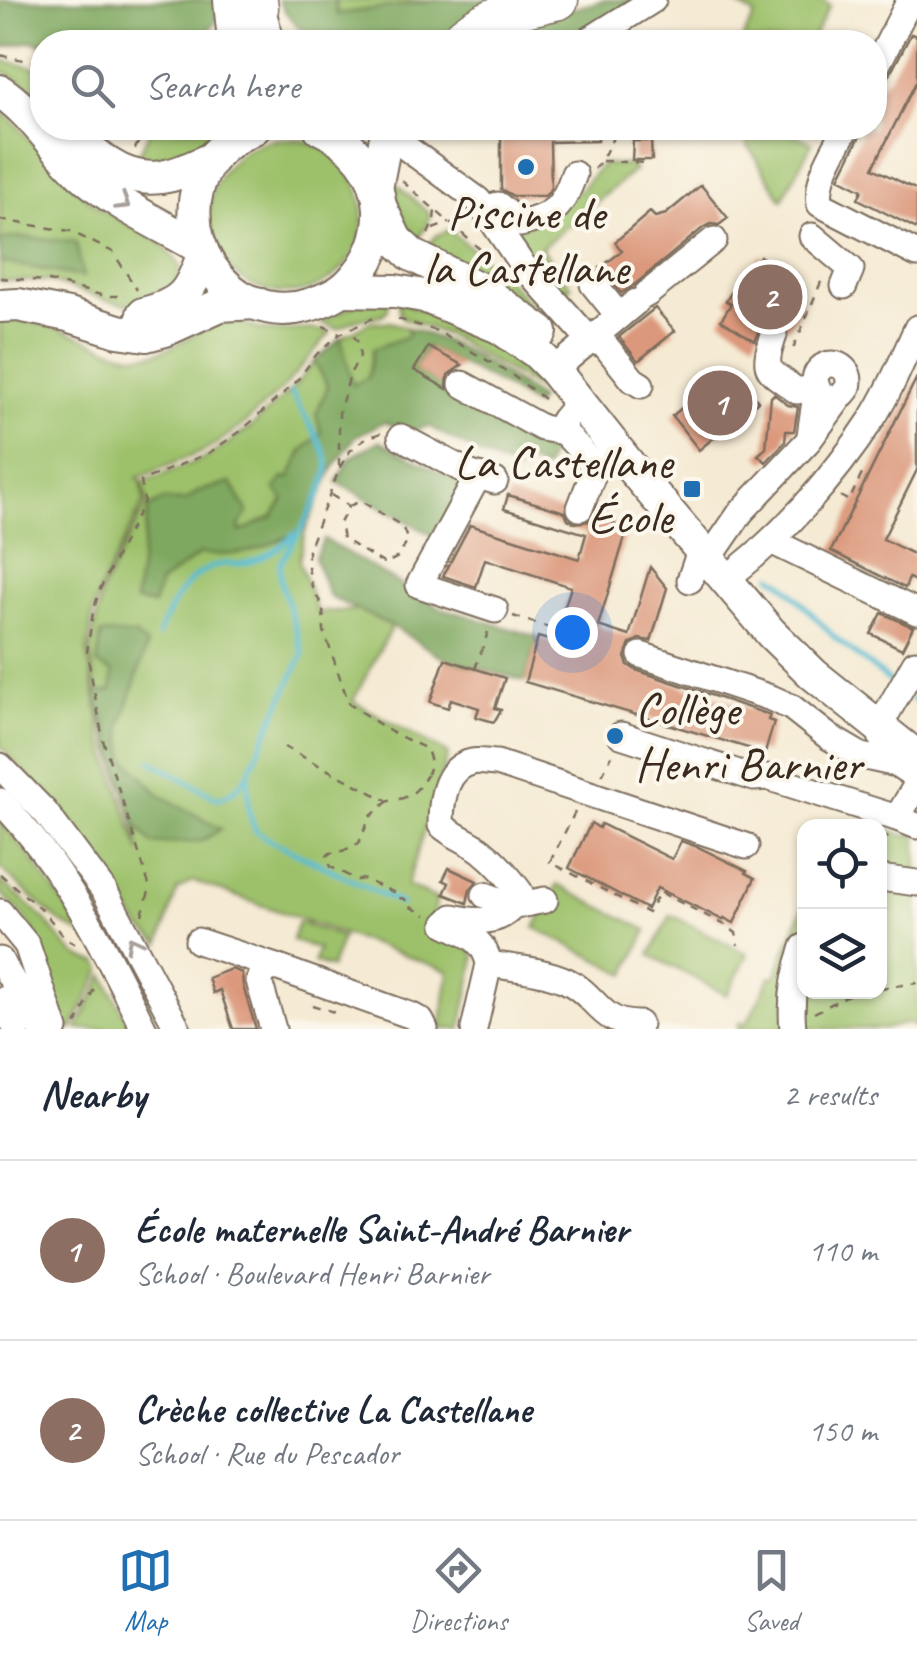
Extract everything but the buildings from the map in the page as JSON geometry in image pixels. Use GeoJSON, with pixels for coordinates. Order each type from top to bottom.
{"type":"FeatureCollection","features":[{"type":"Feature","properties":{"kind":"highway"},"geometry":{"type":"LineString","coordinates":[[471,30],[508,12],[559,0]]}},
{"type":"Feature","properties":{"kind":"main road"},"geometry":{"type":"LineString","coordinates":[[0,77],[30,96]]}},
{"type":"Feature","properties":{"kind":"main road"},"geometry":{"type":"LineString","coordinates":[[0,91],[30,117]]}},
{"type":"Feature","properties":{"kind":"main road"},"geometry":{"type":"LineString","coordinates":[[51,140],[82,174],[124,205],[201,251]]}},
{"type":"Feature","properties":{"kind":"main road"},"geometry":{"type":"LineString","coordinates":[[81,140],[102,161],[126,174],[162,177],[228,140]]}},
{"type":"Feature","properties":{"kind":"main road"},"geometry":{"type":"LineString","coordinates":[[230,140],[201,178],[195,199],[194,222],[201,251],[216,276],[234,292],[278,308],[302,307],[324,300],[343,290],[361,272],[379,229],[385,190],[385,142],[392,140]]}},
{"type":"Feature","properties":{"kind":"main road"},"geometry":{"type":"LineString","coordinates":[[343,140],[385,190],[396,240],[412,255],[509,307],[571,356],[713,564]]}},
{"type":"Feature","properties":{"kind":"main road"},"geometry":{"type":"LineString","coordinates":[[0,290],[46,294],[138,316],[172,306],[186,292],[201,251]]}},
{"type":"Feature","properties":{"kind":"main road"},"geometry":{"type":"LineString","coordinates":[[343,290],[424,296],[498,327],[536,352],[571,356]]}},
{"type":"Feature","properties":{"kind":"main road"},"geometry":{"type":"LineString","coordinates":[[0,306],[18,305],[68,314],[118,331],[146,335],[220,304],[256,303]]}},
{"type":"Feature","properties":{"kind":"main road"},"geometry":{"type":"LineString","coordinates":[[571,356],[565,402],[713,564],[827,660],[917,756]]}},
{"type":"Feature","properties":{"kind":"main road"},"geometry":{"type":"LineString","coordinates":[[884,718],[917,730]]}},
{"type":"Feature","properties":{"kind":"street"},"geometry":{"type":"LineString","coordinates":[[605,30],[653,0]]}},
{"type":"Feature","properties":{"kind":"street"},"geometry":{"type":"LineString","coordinates":[[887,48],[911,6]]}},
{"type":"Feature","properties":{"kind":"street"},"geometry":{"type":"LineString","coordinates":[[403,140],[478,200],[521,263],[571,356]]}},
{"type":"Feature","properties":{"kind":"street"},"geometry":{"type":"LineString","coordinates":[[840,140],[822,176],[818,189],[820,204],[917,254]]}},
{"type":"Feature","properties":{"kind":"street"},"geometry":{"type":"LineString","coordinates":[[484,209],[498,205],[520,224],[544,218],[566,198],[574,174]]}},
{"type":"Feature","properties":{"kind":"street"},"geometry":{"type":"LineString","coordinates":[[812,236],[851,269],[834,280]]}},
{"type":"Feature","properties":{"kind":"street"},"geometry":{"type":"LineString","coordinates":[[571,356],[714,240]]}},
{"type":"Feature","properties":{"kind":"street"},"geometry":{"type":"LineString","coordinates":[[594,284],[634,304]]}},
{"type":"Feature","properties":{"kind":"street"},"geometry":{"type":"LineString","coordinates":[[713,564],[770,541],[821,486],[871,420],[917,328]]}},
{"type":"Feature","properties":{"kind":"street"},"geometry":{"type":"LineString","coordinates":[[713,564],[741,512],[809,440],[828,391],[797,391],[770,371],[766,364],[774,334]]}},
{"type":"Feature","properties":{"kind":"street"},"geometry":{"type":"LineString","coordinates":[[571,356],[605,346],[633,380],[642,385]]}},
{"type":"Feature","properties":{"kind":"street"},"geometry":{"type":"LineString","coordinates":[[462,384],[542,428],[564,432],[594,465],[580,508]]}},
{"type":"Feature","properties":{"kind":"street"},"geometry":{"type":"LineString","coordinates":[[564,432],[565,402]]}},
{"type":"Feature","properties":{"kind":"street"},"geometry":{"type":"LineString","coordinates":[[401,437],[487,478],[419,585],[492,617]]}},
{"type":"Feature","properties":{"kind":"street"},"geometry":{"type":"LineString","coordinates":[[770,541],[917,612]]}},
{"type":"Feature","properties":{"kind":"street"},"geometry":{"type":"LineString","coordinates":[[621,735],[907,822],[917,780],[897,764],[861,756],[791,707],[771,698],[641,655]]}},
{"type":"Feature","properties":{"kind":"street"},"geometry":{"type":"LineString","coordinates":[[878,761],[884,718],[915,663]]}},
{"type":"Feature","properties":{"kind":"street"},"geometry":{"type":"LineString","coordinates":[[474,1029],[488,964],[483,944],[446,924],[453,917],[503,918],[515,906],[520,892],[480,849],[440,825],[441,802],[457,768],[473,761],[497,763],[746,846]]}},
{"type":"Feature","properties":{"kind":"street"},"geometry":{"type":"LineString","coordinates":[[0,766],[45,812],[105,892],[178,1029]]}},
{"type":"Feature","properties":{"kind":"street"},"geometry":{"type":"LineString","coordinates":[[0,801],[58,873],[110,960],[144,1029]]}},
{"type":"Feature","properties":{"kind":"street"},"geometry":{"type":"LineString","coordinates":[[887,879],[917,883]]}},
{"type":"Feature","properties":{"kind":"street"},"geometry":{"type":"LineString","coordinates":[[485,895],[515,906],[545,900]]}},
{"type":"Feature","properties":{"kind":"street"},"geometry":{"type":"LineString","coordinates":[[0,914],[26,946],[55,1029]]}},
{"type":"Feature","properties":{"kind":"street"},"geometry":{"type":"LineString","coordinates":[[0,940],[17,956],[24,979],[13,999]]}},
{"type":"Feature","properties":{"kind":"street"},"geometry":{"type":"LineString","coordinates":[[198,941],[412,1016],[425,1029]]}},
{"type":"Feature","properties":{"kind":"street"},"geometry":{"type":"LineString","coordinates":[[0,960],[13,999],[17,1029]]}},
{"type":"Feature","properties":{"kind":"street"},"geometry":{"type":"LineString","coordinates":[[488,964],[550,974],[570,982],[615,1021],[640,1024]]}},
{"type":"Feature","properties":{"kind":"street"},"geometry":{"type":"LineString","coordinates":[[273,1029],[260,981],[265,970],[276,968]]}},
{"type":"Feature","properties":{"kind":"street"},"geometry":{"type":"LineString","coordinates":[[797,968],[790,1006],[800,1024]]}},
{"type":"Feature","properties":{"kind":"street"},"geometry":{"type":"LineString","coordinates":[[13,999],[42,1029]]}},
{"type":"Feature","properties":{"kind":"path"},"geometry":{"type":"LineString","coordinates":[[0,55],[30,61]]}},
{"type":"Feature","properties":{"kind":"path"},"geometry":{"type":"LineString","coordinates":[[131,159],[140,140]]}},
{"type":"Feature","properties":{"kind":"path"},"geometry":{"type":"LineString","coordinates":[[574,174],[590,174],[612,140]]}},
{"type":"Feature","properties":{"kind":"path"},"geometry":{"type":"LineString","coordinates":[[601,161],[650,163]]}},
{"type":"Feature","properties":{"kind":"path"},"geometry":{"type":"LineString","coordinates":[[385,190],[435,210],[494,261]]}},
{"type":"Feature","properties":{"kind":"path"},"geometry":{"type":"LineString","coordinates":[[432,230],[435,210]]}},
{"type":"Feature","properties":{"kind":"path"},"geometry":{"type":"LineString","coordinates":[[0,220],[70,232],[113,252],[137,290],[128,296],[105,296],[49,280],[0,278]]}},
{"type":"Feature","properties":{"kind":"path"},"geometry":{"type":"LineString","coordinates":[[425,238],[450,222]]}},
{"type":"Feature","properties":{"kind":"path"},"geometry":{"type":"LineString","coordinates":[[774,334],[794,347],[834,280]]}},
{"type":"Feature","properties":{"kind":"path"},"geometry":{"type":"LineString","coordinates":[[139,926],[150,888],[103,740],[87,652],[100,589],[144,501],[141,481],[209,453],[296,382],[317,354],[340,334],[374,318],[394,317],[437,331],[565,402]]}},
{"type":"Feature","properties":{"kind":"path"},"geometry":{"type":"LineString","coordinates":[[339,469],[338,412],[360,356],[357,340],[348,330]]}},
{"type":"Feature","properties":{"kind":"path"},"geometry":{"type":"LineString","coordinates":[[401,437],[384,432],[364,439],[350,451],[339,469],[308,550],[308,568],[313,591],[323,606],[324,631],[349,704],[391,732],[427,749],[431,762],[418,790],[404,799],[388,801],[370,817],[359,843],[328,856],[331,867],[394,892],[407,906]]}},
{"type":"Feature","properties":{"kind":"path"},"geometry":{"type":"LineString","coordinates":[[849,500],[868,460]]}},
{"type":"Feature","properties":{"kind":"path"},"geometry":{"type":"LineString","coordinates":[[330,494],[348,506]]}},
{"type":"Feature","properties":{"kind":"path"},"geometry":{"type":"LineString","coordinates":[[360,502],[402,526],[408,541],[398,557],[385,564],[343,540],[340,523],[348,506],[360,502]]}},
{"type":"Feature","properties":{"kind":"path"},"geometry":{"type":"LineString","coordinates":[[476,669],[492,617],[550,628]]}},
{"type":"Feature","properties":{"kind":"path"},"geometry":{"type":"LineString","coordinates":[[621,735],[550,862],[648,912],[660,892],[725,925],[736,933],[738,945]]}},
{"type":"Feature","properties":{"kind":"path"},"geometry":{"type":"LineString","coordinates":[[284,747],[388,801]]}},
{"type":"Feature","properties":{"kind":"path"},"geometry":{"type":"LineString","coordinates":[[428,774],[437,767],[457,768]]}},
{"type":"Feature","properties":{"kind":"path"},"geometry":{"type":"LineString","coordinates":[[0,874],[44,912],[66,939],[82,948]]}},
{"type":"Feature","properties":{"kind":"path"},"geometry":{"type":"LineString","coordinates":[[74,1029],[103,972]]}},
{"type":"Feature","properties":{"kind":"path"},"geometry":{"type":"LineString","coordinates":[[887,987],[917,983]]}},
{"type":"Feature","properties":{"kind":"path"},"geometry":{"type":"LineString","coordinates":[[800,1024],[839,999]]}},
{"type":"Feature","properties":{"kind":"path"},"geometry":{"type":"LineString","coordinates":[[312,1005],[334,1012]]}},
{"type":"Feature","properties":{"kind":"green space"},"geometry":{"type":"Polygon","coordinates":[[[0,0],[215,0],[217,20],[209,30],[30,30],[30,41],[0,48],[0,0]]]}},
{"type":"Feature","properties":{"kind":"green space"},"geometry":{"type":"Polygon","coordinates":[[[278,0],[335,0],[337,14],[443,0],[518,0],[467,30],[302,30],[278,0]]]}},
{"type":"Feature","properties":{"kind":"green space"},"geometry":{"type":"Polygon","coordinates":[[[335,0],[443,0],[337,14],[335,0]]]}},
{"type":"Feature","properties":{"kind":"green space"},"geometry":{"type":"Polygon","coordinates":[[[605,0],[638,0],[590,30],[514,30],[517,24],[605,0]]]}},
{"type":"Feature","properties":{"kind":"green space"},"geometry":{"type":"Polygon","coordinates":[[[820,0],[830,5],[817,30],[747,30],[755,15],[734,3],[820,0]]]}},
{"type":"Feature","properties":{"kind":"green space"},"geometry":{"type":"Polygon","coordinates":[[[0,60],[30,66],[30,88],[0,69],[0,60]]]}},
{"type":"Feature","properties":{"kind":"green space"},"geometry":{"type":"Polygon","coordinates":[[[0,109],[94,204],[163,246],[181,268],[178,283],[132,305],[49,281],[0,281],[0,109]]]}},
{"type":"Feature","properties":{"kind":"green space"},"geometry":{"type":"Polygon","coordinates":[[[145,140],[203,140],[186,159],[134,171],[145,140]]]}},
{"type":"Feature","properties":{"kind":"green space"},"geometry":{"type":"Polygon","coordinates":[[[271,140],[301,140],[329,152],[350,173],[362,201],[362,231],[350,259],[329,280],[301,292],[271,292],[243,280],[222,259],[210,231],[210,201],[222,173],[243,152],[271,140]]]}},
{"type":"Feature","properties":{"kind":"green space"},"geometry":{"type":"Polygon","coordinates":[[[744,140],[812,143],[782,200],[744,140]]]}},
{"type":"Feature","properties":{"kind":"green space"},"geometry":{"type":"Polygon","coordinates":[[[602,164],[631,165],[635,170],[541,248],[571,286],[558,299],[505,234],[581,189],[602,164]]]}},
{"type":"Feature","properties":{"kind":"green space"},"geometry":{"type":"Polygon","coordinates":[[[390,179],[430,214],[414,244],[396,202],[390,179]]]}},
{"type":"Feature","properties":{"kind":"green space"},"geometry":{"type":"Polygon","coordinates":[[[449,230],[503,275],[550,325],[424,250],[437,235],[449,230]]]}},
{"type":"Feature","properties":{"kind":"green space"},"geometry":{"type":"Polygon","coordinates":[[[19,237],[76,242],[83,277],[0,262],[0,240],[19,237]]]}},
{"type":"Feature","properties":{"kind":"green space"},"geometry":{"type":"Polygon","coordinates":[[[389,300],[382,315],[358,319],[338,329],[320,322],[358,303],[389,300]]]}},
{"type":"Feature","properties":{"kind":"green space"},"geometry":{"type":"Polygon","coordinates":[[[399,301],[479,335],[549,388],[547,394],[447,335],[403,318],[399,301]]]}},
{"type":"Feature","properties":{"kind":"green space"},"geometry":{"type":"Polygon","coordinates":[[[223,319],[264,330],[314,329],[330,333],[283,388],[244,424],[207,450],[137,478],[144,501],[100,589],[87,652],[103,740],[140,853],[101,717],[90,652],[102,591],[147,502],[143,482],[208,457],[250,428],[341,338],[370,322],[390,322],[408,328],[409,335],[368,377],[356,435],[333,468],[306,528],[299,561],[317,612],[358,610],[392,626],[353,701],[448,754],[407,885],[437,899],[430,927],[472,950],[475,958],[461,1029],[441,1029],[449,971],[193,881],[177,890],[160,944],[139,926],[54,804],[0,746],[0,320],[47,325],[114,350],[145,355],[165,350],[223,319]]]}},
{"type":"Feature","properties":{"kind":"green space"},"geometry":{"type":"Polygon","coordinates":[[[408,328],[476,358],[539,399],[535,406],[427,347],[414,370],[553,443],[545,470],[522,460],[517,471],[428,426],[411,432],[384,422],[356,436],[333,468],[306,528],[255,550],[200,554],[160,583],[153,605],[135,601],[148,508],[163,500],[185,501],[199,491],[231,483],[248,513],[239,525],[240,532],[272,517],[284,499],[275,489],[283,478],[290,478],[302,451],[321,433],[316,414],[328,386],[314,362],[341,338],[353,385],[368,377],[373,349],[408,336],[408,328]]]}},
{"type":"Feature","properties":{"kind":"green space"},"geometry":{"type":"Polygon","coordinates":[[[379,441],[465,485],[437,538],[337,482],[350,458],[379,441]]]}},
{"type":"Feature","properties":{"kind":"green space"},"geometry":{"type":"Polygon","coordinates":[[[324,539],[438,607],[538,637],[525,681],[445,659],[392,626],[330,597],[314,558],[324,539]]]}},
{"type":"Feature","properties":{"kind":"green space"},"geometry":{"type":"Polygon","coordinates":[[[101,634],[134,635],[147,645],[121,726],[125,758],[160,795],[221,829],[202,841],[152,844],[134,822],[96,693],[111,691],[113,673],[97,664],[101,634]]]}},
{"type":"Feature","properties":{"kind":"green space"},"geometry":{"type":"Polygon","coordinates":[[[0,820],[88,938],[57,920],[0,868],[0,820]]]}},
{"type":"Feature","properties":{"kind":"green space"},"geometry":{"type":"Polygon","coordinates":[[[917,824],[917,1027],[908,1023],[884,1029],[738,1029],[740,1022],[747,1023],[771,976],[775,977],[797,922],[797,999],[887,999],[887,829],[910,837],[917,824]]]}},
{"type":"Feature","properties":{"kind":"green space"},"geometry":{"type":"Polygon","coordinates":[[[0,880],[43,918],[66,946],[87,960],[98,962],[102,969],[72,1029],[59,1020],[34,932],[0,892],[0,880]]]}},
{"type":"Feature","properties":{"kind":"green space"},"geometry":{"type":"Polygon","coordinates":[[[557,885],[647,930],[626,974],[535,928],[557,885]]]}},
{"type":"Feature","properties":{"kind":"green space"},"geometry":{"type":"Polygon","coordinates":[[[671,915],[748,954],[727,995],[650,955],[671,915]]]}},
{"type":"Feature","properties":{"kind":"green space"},"geometry":{"type":"Polygon","coordinates":[[[298,922],[342,937],[331,968],[314,962],[318,949],[292,940],[298,922]]]}},
{"type":"Feature","properties":{"kind":"green space"},"geometry":{"type":"Polygon","coordinates":[[[104,975],[131,1029],[77,1029],[104,975]]]}},
{"type":"Feature","properties":{"kind":"waterway"},"geometry":{"type":"LineString","coordinates":[[291,392],[328,463],[310,514],[280,564],[280,578],[303,654],[248,774],[249,812],[255,830],[266,838],[401,904]]}},
{"type":"Feature","properties":{"kind":"waterway"},"geometry":{"type":"LineString","coordinates":[[158,636],[174,602],[200,574],[224,564],[255,560],[294,534]]}},
{"type":"Feature","properties":{"kind":"waterway"},"geometry":{"type":"LineString","coordinates":[[772,576],[834,637],[889,681]]}},
{"type":"Feature","properties":{"kind":"waterway"},"geometry":{"type":"LineString","coordinates":[[913,699],[917,702]]}},
{"type":"Feature","properties":{"kind":"waterway"},"geometry":{"type":"LineString","coordinates":[[151,761],[217,798],[231,792],[248,774]]}},
{"type":"Feature","properties":{"kind":"place","name":"Piscine de la Castellane"},"geometry":{"type":"Point","coordinates":[526,167]}},
{"type":"Feature","properties":{"kind":"place","name":"Crèche collective La Castellane"},"geometry":{"type":"Point","coordinates":[770,297]}},
{"type":"Feature","properties":{"kind":"place","name":"École maternelle Saint-André Barnier"},"geometry":{"type":"Point","coordinates":[720,403]}},
{"type":"Feature","properties":{"kind":"place","name":"La Castellane École"},"geometry":{"type":"Point","coordinates":[692,489]}},
{"type":"Feature","properties":{"kind":"place","name":"Collège Henri Barnier"},"geometry":{"type":"Point","coordinates":[615,736]}}]}
